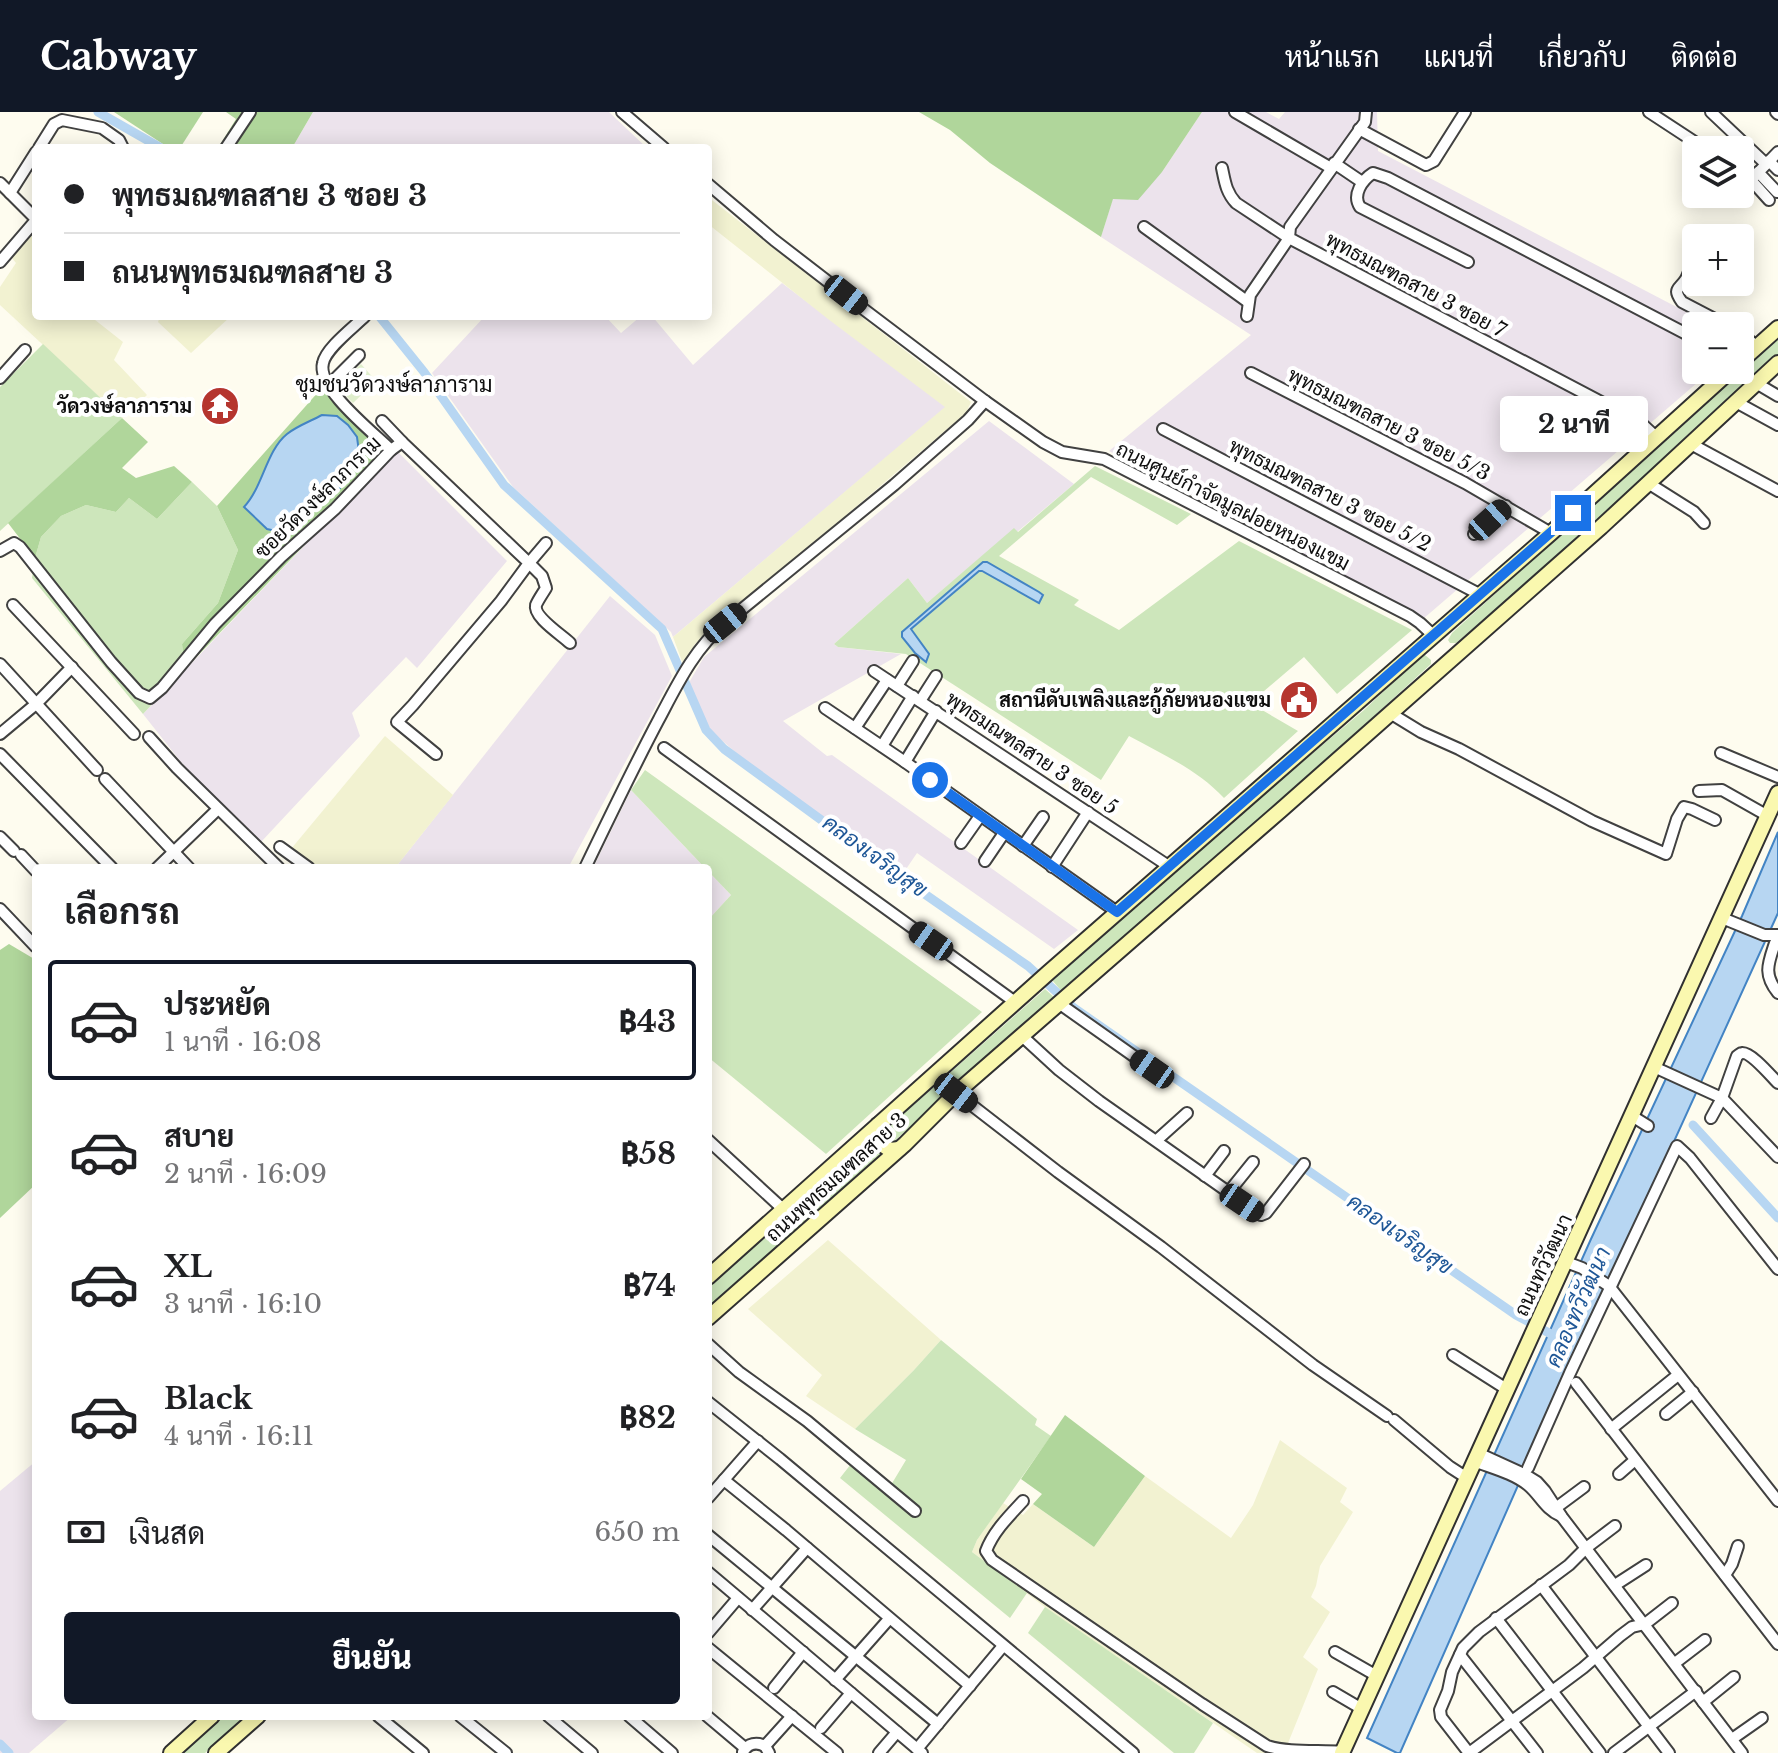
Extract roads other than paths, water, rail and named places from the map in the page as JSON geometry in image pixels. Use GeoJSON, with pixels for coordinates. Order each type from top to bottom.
{"type":"FeatureCollection","features":[{"type":"Feature","properties":{"kind":"main road"},"geometry":{"type":"LineString","coordinates":[[1754,350],[1778,328]]}},
{"type":"Feature","properties":{"kind":"main road","name":"ถนนพุทธมณฑลสาย 3"},"geometry":{"type":"LineString","coordinates":[[712,1314],[899,1149],[956,1093],[1390,713],[1776,367]]}},
{"type":"Feature","properties":{"kind":"main road","name":"ถนนพุทธมณฑลสาย 3"},"geometry":{"type":"LineString","coordinates":[[712,1273],[1716,384]]}},
{"type":"Feature","properties":{"kind":"main road"},"geometry":{"type":"LineString","coordinates":[[1434,636],[1454,656]]}},
{"type":"Feature","properties":{"kind":"main road","name":"ถนนทวีวัฒนา"},"geometry":{"type":"LineString","coordinates":[[1343,1752],[1778,793]]}},
{"type":"Feature","properties":{"kind":"main road"},"geometry":{"type":"LineString","coordinates":[[878,1125],[874,1134],[880,1143],[890,1150],[899,1149]]}},
{"type":"Feature","properties":{"kind":"main road"},"geometry":{"type":"LineString","coordinates":[[171,1753],[208,1720]]}},
{"type":"Feature","properties":{"kind":"main road"},"geometry":{"type":"LineString","coordinates":[[216,1753],[253,1720]]}},
{"type":"Feature","properties":{"kind":"street"},"geometry":{"type":"LineString","coordinates":[[229,144],[250,112]]}},
{"type":"Feature","properties":{"kind":"street"},"geometry":{"type":"LineString","coordinates":[[622,112],[659,144]]}},
{"type":"Feature","properties":{"kind":"street"},"geometry":{"type":"LineString","coordinates":[[1235,112],[1362,182]]}},
{"type":"Feature","properties":{"kind":"street"},"geometry":{"type":"LineString","coordinates":[[1247,316],[1248,302],[1289,238],[1290,227],[1365,122],[1366,112]]}},
{"type":"Feature","properties":{"kind":"street"},"geometry":{"type":"LineString","coordinates":[[1359,129],[1426,165],[1434,161],[1465,112]]}},
{"type":"Feature","properties":{"kind":"street"},"geometry":{"type":"LineString","coordinates":[[1711,112],[1758,172],[1774,202]]}},
{"type":"Feature","properties":{"kind":"street"},"geometry":{"type":"LineString","coordinates":[[1655,113],[1687,136]]}},
{"type":"Feature","properties":{"kind":"street"},"geometry":{"type":"LineString","coordinates":[[41,144],[60,116],[102,128],[122,144]]}},
{"type":"Feature","properties":{"kind":"street"},"geometry":{"type":"LineString","coordinates":[[126,144],[130,138]]}},
{"type":"Feature","properties":{"kind":"street"},"geometry":{"type":"LineString","coordinates":[[1758,172],[1778,152]]}},
{"type":"Feature","properties":{"kind":"street"},"geometry":{"type":"LineString","coordinates":[[10,193],[32,158]]}},
{"type":"Feature","properties":{"kind":"street","name":"พุทธมณฑลสาย 3 ซอย 7"},"geometry":{"type":"LineString","coordinates":[[1222,168],[1226,189],[1236,203],[1289,238],[1641,423],[1657,438]]}},
{"type":"Feature","properties":{"kind":"street"},"geometry":{"type":"LineString","coordinates":[[1754,172],[1778,170]]}},
{"type":"Feature","properties":{"kind":"street"},"geometry":{"type":"LineString","coordinates":[[1468,262],[1360,207],[1357,196],[1362,182],[1373,173],[1388,178],[1682,332]]}},
{"type":"Feature","properties":{"kind":"street"},"geometry":{"type":"LineString","coordinates":[[0,183],[32,216]]}},
{"type":"Feature","properties":{"kind":"street","name":"ถนนศูนย์กำจัดมูลฝอยหนองแขม"},"geometry":{"type":"LineString","coordinates":[[712,187],[774,240],[1053,449],[1104,459],[1410,616],[1434,636]]}},
{"type":"Feature","properties":{"kind":"street"},"geometry":{"type":"LineString","coordinates":[[0,262],[32,225]]}},
{"type":"Feature","properties":{"kind":"street"},"geometry":{"type":"LineString","coordinates":[[1144,227],[1248,302]]}},
{"type":"Feature","properties":{"kind":"street"},"geometry":{"type":"LineString","coordinates":[[1682,283],[1677,295],[1682,302],[1701,312]]}},
{"type":"Feature","properties":{"kind":"street"},"geometry":{"type":"LineString","coordinates":[[361,320],[328,353],[322,374],[328,386],[391,450]]}},
{"type":"Feature","properties":{"kind":"street"},"geometry":{"type":"LineString","coordinates":[[1754,344],[1757,347]]}},
{"type":"Feature","properties":{"kind":"street"},"geometry":{"type":"LineString","coordinates":[[0,378],[25,350]]}},
{"type":"Feature","properties":{"kind":"street"},"geometry":{"type":"LineString","coordinates":[[328,386],[359,355]]}},
{"type":"Feature","properties":{"kind":"street","name":"พุทธมณฑลสาย 3 ซอย 5/3"},"geometry":{"type":"LineString","coordinates":[[1251,373],[1506,506],[1551,533]]}},
{"type":"Feature","properties":{"kind":"street"},"geometry":{"type":"LineString","coordinates":[[1756,383],[1778,396]]}},
{"type":"Feature","properties":{"kind":"street"},"geometry":{"type":"LineString","coordinates":[[587,864],[637,760],[703,643],[894,485],[968,420],[985,401]]}},
{"type":"Feature","properties":{"kind":"street"},"geometry":{"type":"LineString","coordinates":[[1736,402],[1778,425]]}},
{"type":"Feature","properties":{"kind":"street"},"geometry":{"type":"LineString","coordinates":[[382,421],[402,442]]}},
{"type":"Feature","properties":{"kind":"street","name":"พุทธมณฑลสาย 3 ซอย 5/2"},"geometry":{"type":"LineString","coordinates":[[1163,429],[1481,595]]}},
{"type":"Feature","properties":{"kind":"street","name":"ซอยวัดวงษ์ลาภาราม"},"geometry":{"type":"LineString","coordinates":[[0,551],[14,543],[20,547],[111,662],[139,693],[150,698],[162,688],[215,624],[402,442],[529,563]]}},
{"type":"Feature","properties":{"kind":"street"},"geometry":{"type":"LineString","coordinates":[[1691,444],[1778,491]]}},
{"type":"Feature","properties":{"kind":"street"},"geometry":{"type":"LineString","coordinates":[[1648,483],[1694,512],[1704,523]]}},
{"type":"Feature","properties":{"kind":"street"},"geometry":{"type":"LineString","coordinates":[[1474,534],[1506,506]]}},
{"type":"Feature","properties":{"kind":"street"},"geometry":{"type":"LineString","coordinates":[[436,754],[397,722],[546,543]]}},
{"type":"Feature","properties":{"kind":"street"},"geometry":{"type":"LineString","coordinates":[[529,563],[542,576],[546,588],[536,610],[570,643]]}},
{"type":"Feature","properties":{"kind":"street"},"geometry":{"type":"LineString","coordinates":[[13,605],[134,734]]}},
{"type":"Feature","properties":{"kind":"street"},"geometry":{"type":"LineString","coordinates":[[855,728],[913,661]]}},
{"type":"Feature","properties":{"kind":"street"},"geometry":{"type":"LineString","coordinates":[[0,664],[185,864]]}},
{"type":"Feature","properties":{"kind":"street"},"geometry":{"type":"LineString","coordinates":[[0,734],[36,704],[72,667]]}},
{"type":"Feature","properties":{"kind":"street","name":"พุทธมณฑลสาย 3 ซอย 5"},"geometry":{"type":"LineString","coordinates":[[874,671],[1170,867]]}},
{"type":"Feature","properties":{"kind":"street"},"geometry":{"type":"LineString","coordinates":[[882,746],[936,676]]}},
{"type":"Feature","properties":{"kind":"street"},"geometry":{"type":"LineString","coordinates":[[825,708],[1117,912]]}},
{"type":"Feature","properties":{"kind":"street"},"geometry":{"type":"LineString","coordinates":[[905,762],[936,711]]}},
{"type":"Feature","properties":{"kind":"street"},"geometry":{"type":"LineString","coordinates":[[1390,713],[1592,821],[1666,854],[1684,807],[1715,820]]}},
{"type":"Feature","properties":{"kind":"street"},"geometry":{"type":"LineString","coordinates":[[149,737],[275,864]]}},
{"type":"Feature","properties":{"kind":"street"},"geometry":{"type":"LineString","coordinates":[[664,748],[1015,1002]]}},
{"type":"Feature","properties":{"kind":"street"},"geometry":{"type":"LineString","coordinates":[[1721,753],[1778,777]]}},
{"type":"Feature","properties":{"kind":"street"},"geometry":{"type":"LineString","coordinates":[[0,754],[108,864]]}},
{"type":"Feature","properties":{"kind":"street"},"geometry":{"type":"LineString","coordinates":[[1699,791],[1722,790],[1768,816]]}},
{"type":"Feature","properties":{"kind":"street"},"geometry":{"type":"LineString","coordinates":[[161,864],[218,809]]}},
{"type":"Feature","properties":{"kind":"street"},"geometry":{"type":"LineString","coordinates":[[1052,867],[1088,812]]}},
{"type":"Feature","properties":{"kind":"street"},"geometry":{"type":"LineString","coordinates":[[961,843],[980,816]]}},
{"type":"Feature","properties":{"kind":"street"},"geometry":{"type":"LineString","coordinates":[[1023,846],[1043,817]]}},
{"type":"Feature","properties":{"kind":"street"},"geometry":{"type":"LineString","coordinates":[[985,861],[1004,833]]}},
{"type":"Feature","properties":{"kind":"street"},"geometry":{"type":"LineString","coordinates":[[0,837],[32,867]]}},
{"type":"Feature","properties":{"kind":"street"},"geometry":{"type":"LineString","coordinates":[[280,847],[303,864]]}},
{"type":"Feature","properties":{"kind":"street"},"geometry":{"type":"LineString","coordinates":[[0,909],[32,943]]}},
{"type":"Feature","properties":{"kind":"street"},"geometry":{"type":"LineString","coordinates":[[1722,918],[1773,939]]}},
{"type":"Feature","properties":{"kind":"street"},"geometry":{"type":"LineString","coordinates":[[1778,924],[1767,965],[1769,981],[1778,993]]}},
{"type":"Feature","properties":{"kind":"street"},"geometry":{"type":"LineString","coordinates":[[1064,1001],[1152,1069]]}},
{"type":"Feature","properties":{"kind":"street"},"geometry":{"type":"LineString","coordinates":[[1022,1036],[1099,1101],[1264,1215],[1301,1167]]}},
{"type":"Feature","properties":{"kind":"street"},"geometry":{"type":"LineString","coordinates":[[1711,1118],[1722,1098],[1737,1056],[1744,1053],[1754,1058],[1778,1083]]}},
{"type":"Feature","properties":{"kind":"street"},"geometry":{"type":"LineString","coordinates":[[1654,1067],[1722,1098],[1778,1157]]}},
{"type":"Feature","properties":{"kind":"street"},"geometry":{"type":"LineString","coordinates":[[956,1093],[1313,1365],[1390,1418],[1467,1478]]}},
{"type":"Feature","properties":{"kind":"street"},"geometry":{"type":"LineString","coordinates":[[1157,1140],[1187,1113]]}},
{"type":"Feature","properties":{"kind":"street"},"geometry":{"type":"LineString","coordinates":[[1632,1116],[1648,1126]]}},
{"type":"Feature","properties":{"kind":"street"},"geometry":{"type":"LineString","coordinates":[[712,1144],[784,1210]]}},
{"type":"Feature","properties":{"kind":"street"},"geometry":{"type":"LineString","coordinates":[[1524,1474],[1677,1146],[1690,1158],[1778,1269]]}},
{"type":"Feature","properties":{"kind":"street"},"geometry":{"type":"LineString","coordinates":[[1205,1176],[1224,1151]]}},
{"type":"Feature","properties":{"kind":"street"},"geometry":{"type":"LineString","coordinates":[[1228,1193],[1253,1162]]}},
{"type":"Feature","properties":{"kind":"street"},"geometry":{"type":"LineString","coordinates":[[1566,1262],[1610,1286],[1678,1375],[1774,1488],[1778,1501]]}},
{"type":"Feature","properties":{"kind":"street"},"geometry":{"type":"LineString","coordinates":[[712,1348],[915,1511]]}},
{"type":"Feature","properties":{"kind":"street"},"geometry":{"type":"LineString","coordinates":[[1453,1355],[1508,1390]]}},
{"type":"Feature","properties":{"kind":"street"},"geometry":{"type":"LineString","coordinates":[[1611,1429],[1678,1375]]}},
{"type":"Feature","properties":{"kind":"street"},"geometry":{"type":"LineString","coordinates":[[1576,1383],[1778,1644]]}},
{"type":"Feature","properties":{"kind":"street"},"geometry":{"type":"LineString","coordinates":[[1666,1414],[1693,1392]]}},
{"type":"Feature","properties":{"kind":"street"},"geometry":{"type":"LineString","coordinates":[[712,1405],[1133,1753]]}},
{"type":"Feature","properties":{"kind":"street"},"geometry":{"type":"LineString","coordinates":[[712,1494],[758,1441]]}},
{"type":"Feature","properties":{"kind":"street"},"geometry":{"type":"LineString","coordinates":[[1476,1457],[1524,1474],[1542,1486],[1557,1512],[1742,1753]]}},
{"type":"Feature","properties":{"kind":"street"},"geometry":{"type":"LineString","coordinates":[[1619,1474],[1635,1460]]}},
{"type":"Feature","properties":{"kind":"street"},"geometry":{"type":"LineString","coordinates":[[724,1480],[970,1686]]}},
{"type":"Feature","properties":{"kind":"street"},"geometry":{"type":"LineString","coordinates":[[1557,1512],[1584,1487]]}},
{"type":"Feature","properties":{"kind":"street"},"geometry":{"type":"LineString","coordinates":[[1023,1501],[988,1545],[986,1551],[992,1560],[1276,1751],[1343,1752]]}},
{"type":"Feature","properties":{"kind":"street"},"geometry":{"type":"LineString","coordinates":[[1615,1526],[1469,1641],[1452,1672],[1440,1710],[1441,1717],[1469,1753],[1632,1627],[1645,1624],[1672,1603]]}},
{"type":"Feature","properties":{"kind":"street"},"geometry":{"type":"LineString","coordinates":[[712,1538],[938,1724]]}},
{"type":"Feature","properties":{"kind":"street"},"geometry":{"type":"LineString","coordinates":[[1725,1575],[1738,1546]]}},
{"type":"Feature","properties":{"kind":"street"},"geometry":{"type":"LineString","coordinates":[[752,1610],[807,1548]]}},
{"type":"Feature","properties":{"kind":"street"},"geometry":{"type":"LineString","coordinates":[[1615,1585],[1646,1565]]}},
{"type":"Feature","properties":{"kind":"street"},"geometry":{"type":"LineString","coordinates":[[712,1575],[920,1751],[938,1724],[1003,1646]]}},
{"type":"Feature","properties":{"kind":"street"},"geometry":{"type":"LineString","coordinates":[[1541,1585],[1669,1753]]}},
{"type":"Feature","properties":{"kind":"street"},"geometry":{"type":"LineString","coordinates":[[712,1628],[738,1598]]}},
{"type":"Feature","properties":{"kind":"street"},"geometry":{"type":"LineString","coordinates":[[1496,1618],[1600,1753]]}},
{"type":"Feature","properties":{"kind":"street"},"geometry":{"type":"LineString","coordinates":[[835,1680],[889,1619]]}},
{"type":"Feature","properties":{"kind":"street"},"geometry":{"type":"LineString","coordinates":[[1675,1663],[1705,1640]]}},
{"type":"Feature","properties":{"kind":"street"},"geometry":{"type":"LineString","coordinates":[[712,1651],[837,1753]]}},
{"type":"Feature","properties":{"kind":"street"},"geometry":{"type":"LineString","coordinates":[[774,1688],[803,1652]]}},
{"type":"Feature","properties":{"kind":"street"},"geometry":{"type":"LineString","coordinates":[[1335,1652],[1377,1676]]}},
{"type":"Feature","properties":{"kind":"street"},"geometry":{"type":"LineString","coordinates":[[1460,1655],[1537,1753]]}},
{"type":"Feature","properties":{"kind":"street"},"geometry":{"type":"LineString","coordinates":[[1703,1702],[1734,1677]]}},
{"type":"Feature","properties":{"kind":"street"},"geometry":{"type":"LineString","coordinates":[[1614,1753],[1696,1691]]}},
{"type":"Feature","properties":{"kind":"street"},"geometry":{"type":"LineString","coordinates":[[1333,1692],[1362,1709]]}},
{"type":"Feature","properties":{"kind":"street"},"geometry":{"type":"LineString","coordinates":[[821,1728],[851,1693]]}},
{"type":"Feature","properties":{"kind":"street"},"geometry":{"type":"LineString","coordinates":[[711,1720],[744,1751],[755,1743],[767,1750],[792,1716]]}},
{"type":"Feature","properties":{"kind":"street"},"geometry":{"type":"LineString","coordinates":[[1732,1739],[1762,1718]]}},
{"type":"Feature","properties":{"kind":"street"},"geometry":{"type":"LineString","coordinates":[[383,1720],[423,1753]]}},
{"type":"Feature","properties":{"kind":"street"},"geometry":{"type":"LineString","coordinates":[[465,1720],[506,1753]]}},
{"type":"Feature","properties":{"kind":"street"},"geometry":{"type":"LineString","coordinates":[[553,1720],[592,1753]]}},
{"type":"Feature","properties":{"kind":"street"},"geometry":{"type":"LineString","coordinates":[[634,1720],[672,1753]]}},
{"type":"Feature","properties":{"kind":"street"},"geometry":{"type":"LineString","coordinates":[[879,1753],[897,1732]]}},
{"type":"Feature","properties":{"kind":"water"},"geometry":{"type":"Polygon","coordinates":[[[322,415],[337,416],[348,425],[357,437],[359,452],[340,488],[316,495],[295,525],[286,521],[276,531],[267,529],[244,507],[280,441],[295,428],[322,415]]]}},
{"type":"Feature","properties":{"kind":"water"},"geometry":{"type":"Polygon","coordinates":[[[983,562],[1039,592],[1043,595],[1039,603],[979,571],[911,629],[929,654],[926,662],[902,637],[902,632],[983,562]]]}},
{"type":"Feature","properties":{"kind":"water","name":"คลองทวีวัฒนา"},"geometry":{"type":"Polygon","coordinates":[[[1778,832],[1778,913],[1538,1440],[1400,1753],[1397,1753],[1367,1738],[1778,832]]]}},
{"type":"Feature","properties":{"kind":"waterway","name":"คลองเจริญสุข"},"geometry":{"type":"LineString","coordinates":[[98,112],[154,144]]}},
{"type":"Feature","properties":{"kind":"waterway","name":"คลองเจริญสุข"},"geometry":{"type":"LineString","coordinates":[[382,320],[424,372],[504,485],[662,629],[706,730],[724,749],[1028,966],[1074,1008],[1516,1315],[1560,1339]]}},
{"type":"Feature","properties":{"kind":"waterway"},"geometry":{"type":"LineString","coordinates":[[1693,1125],[1778,1218]]}},
{"type":"Feature","properties":{"kind":"waterway"},"geometry":{"type":"LineString","coordinates":[[0,1744],[9,1753]]}},
{"type":"Feature","properties":{"kind":"place","name":"วัดวงษ์ลาภาราม"},"geometry":{"type":"Point","coordinates":[220,406]}},
{"type":"Feature","properties":{"kind":"place","name":"สถานีดับเพลิงและกู้ภัยหนองแขม"},"geometry":{"type":"Point","coordinates":[1299,700]}},
{"type":"Feature","properties":{"kind":"district","name":"ชุมชนวัดวงษ์ลาภาราม"},"geometry":{"type":"Point","coordinates":[394,384]}}]}
